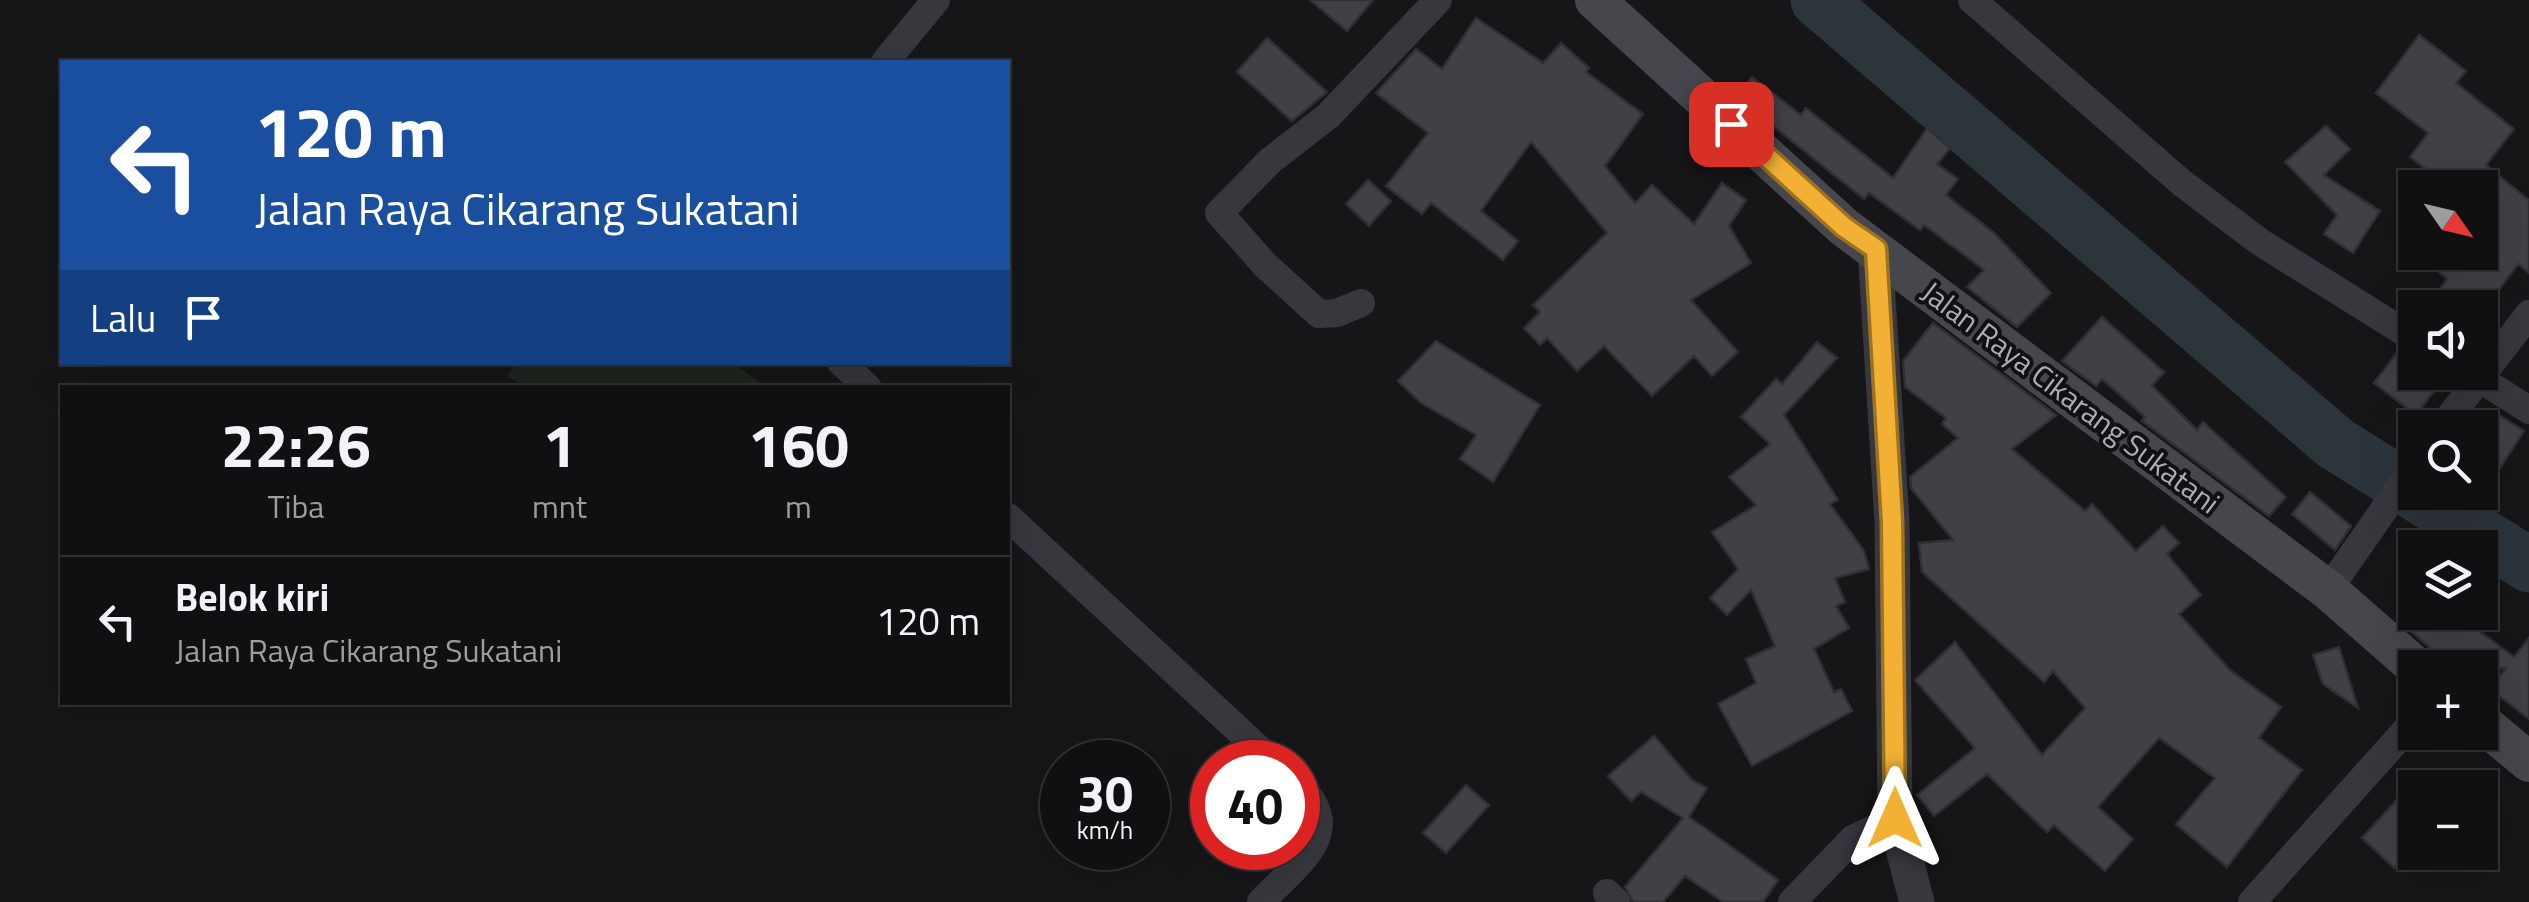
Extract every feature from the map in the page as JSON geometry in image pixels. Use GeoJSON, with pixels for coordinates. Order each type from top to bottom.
{"type":"FeatureCollection","features":[{"type":"Feature","properties":{"kind":"main road","name":"Jalan Raya Cikarang Sukatani"},"geometry":{"type":"LineString","coordinates":[[1596,0],[1844,227],[2338,576],[2402,650]]}},
{"type":"Feature","properties":{"kind":"main road"},"geometry":{"type":"LineString","coordinates":[[2498,736],[2529,762]]}},
{"type":"Feature","properties":{"kind":"street"},"geometry":{"type":"LineString","coordinates":[[887,60],[936,0]]}},
{"type":"Feature","properties":{"kind":"street"},"geometry":{"type":"LineString","coordinates":[[1361,303],[1338,313],[1320,314],[1266,266],[1219,213],[1270,161],[1328,116],[1438,0]]}},
{"type":"Feature","properties":{"kind":"street"},"geometry":{"type":"LineString","coordinates":[[1972,0],[2213,207],[2260,242],[2398,328]]}},
{"type":"Feature","properties":{"kind":"street"},"geometry":{"type":"LineString","coordinates":[[1876,249],[1892,522],[1895,818],[1917,902]]}},
{"type":"Feature","properties":{"kind":"street"},"geometry":{"type":"LineString","coordinates":[[2498,348],[2529,314]]}},
{"type":"Feature","properties":{"kind":"street"},"geometry":{"type":"LineString","coordinates":[[843,365],[865,385]]}},
{"type":"Feature","properties":{"kind":"street"},"geometry":{"type":"LineString","coordinates":[[2497,390],[2529,410]]}},
{"type":"Feature","properties":{"kind":"street"},"geometry":{"type":"LineString","coordinates":[[2338,576],[2398,490]]}},
{"type":"Feature","properties":{"kind":"street"},"geometry":{"type":"LineString","coordinates":[[1010,519],[1249,740]]}},
{"type":"Feature","properties":{"kind":"street"},"geometry":{"type":"LineString","coordinates":[[2252,902],[2398,739]]}},
{"type":"Feature","properties":{"kind":"street"},"geometry":{"type":"LineString","coordinates":[[1792,902],[1853,839],[1895,818]]}},
{"type":"Feature","properties":{"kind":"street"},"geometry":{"type":"LineString","coordinates":[[1261,902],[1290,870]]}},
{"type":"Feature","properties":{"kind":"shaded area"},"geometry":{"type":"Polygon","coordinates":[[[516,365],[736,365],[763,385],[521,385],[507,375],[516,365]]]}},
{"type":"Feature","properties":{"kind":"building"},"geometry":{"type":"Polygon","coordinates":[[[1310,0],[1373,0],[1347,31],[1310,0]]]}},
{"type":"Feature","properties":{"kind":"building"},"geometry":{"type":"Polygon","coordinates":[[[1476,18],[1543,63],[1561,43],[1589,68],[1586,72],[1643,114],[1605,166],[1635,203],[1652,185],[1694,224],[1722,183],[1746,200],[1729,226],[1751,263],[1691,300],[1738,352],[1712,376],[1694,356],[1652,396],[1604,346],[1577,371],[1547,338],[1540,345],[1524,328],[1540,312],[1533,305],[1607,233],[1531,142],[1481,211],[1518,241],[1503,260],[1431,203],[1422,214],[1386,186],[1428,133],[1376,93],[1416,49],[1442,69],[1476,18]]]}},
{"type":"Feature","properties":{"kind":"building"},"geometry":{"type":"Polygon","coordinates":[[[2419,35],[2466,71],[2456,83],[2514,129],[2486,165],[2492,170],[2427,170],[2410,157],[2428,133],[2376,93],[2419,35]]]}},
{"type":"Feature","properties":{"kind":"building"},"geometry":{"type":"Polygon","coordinates":[[[1267,38],[1327,92],[1292,121],[1237,72],[1267,38]]]}},
{"type":"Feature","properties":{"kind":"building"},"geometry":{"type":"Polygon","coordinates":[[[1752,77],[1801,115],[1806,108],[1893,178],[1927,128],[1950,148],[1937,164],[1958,179],[1946,195],[1994,233],[2051,293],[2017,327],[1967,287],[1984,270],[1924,225],[1920,230],[1869,193],[1864,199],[1737,97],[1752,77]]]}},
{"type":"Feature","properties":{"kind":"building"},"geometry":{"type":"Polygon","coordinates":[[[2326,126],[2350,149],[2324,175],[2380,211],[2353,253],[2324,234],[2337,215],[2285,162],[2326,126]]]}},
{"type":"Feature","properties":{"kind":"building"},"geometry":{"type":"Polygon","coordinates":[[[2498,175],[2529,200],[2529,273],[2518,264],[2498,292],[2439,290],[2447,279],[2437,270],[2498,270],[2498,175]]]}},
{"type":"Feature","properties":{"kind":"building"},"geometry":{"type":"Polygon","coordinates":[[[1368,180],[1391,201],[1369,226],[1346,204],[1368,180]]]}},
{"type":"Feature","properties":{"kind":"building"},"geometry":{"type":"Polygon","coordinates":[[[2102,317],[2164,372],[2152,386],[2197,430],[2203,422],[2286,497],[2269,516],[2142,421],[2145,417],[2102,379],[2096,386],[2062,361],[2102,317]]]}},
{"type":"Feature","properties":{"kind":"building"},"geometry":{"type":"Polygon","coordinates":[[[1933,323],[2056,415],[2012,449],[2085,511],[2092,504],[2136,551],[2163,526],[2179,543],[2167,554],[2201,595],[2179,614],[2231,671],[2281,707],[2259,738],[2302,770],[2227,867],[2176,824],[2215,778],[2159,738],[2098,807],[2133,839],[2105,871],[2054,825],[2047,832],[1987,774],[1934,816],[1917,795],[1975,748],[1915,680],[1955,642],[2042,755],[2085,708],[2053,671],[2044,682],[1922,572],[1919,543],[1953,540],[1911,488],[1910,477],[1958,438],[1942,424],[1946,418],[1905,387],[1903,361],[1933,323]]]}},
{"type":"Feature","properties":{"kind":"building"},"geometry":{"type":"Polygon","coordinates":[[[1436,341],[1540,405],[1493,482],[1460,459],[1476,435],[1421,403],[1398,381],[1436,341]]]}},
{"type":"Feature","properties":{"kind":"building"},"geometry":{"type":"Polygon","coordinates":[[[1817,342],[1837,358],[1784,415],[1838,500],[1830,504],[1864,551],[1869,569],[1835,578],[1845,602],[1836,606],[1849,628],[1814,649],[1834,692],[1841,689],[1852,711],[1752,766],[1718,704],[1756,683],[1746,659],[1775,646],[1751,590],[1727,615],[1710,598],[1738,569],[1712,532],[1756,505],[1729,477],[1770,444],[1741,417],[1776,379],[1782,384],[1817,342]]]}},
{"type":"Feature","properties":{"kind":"building"},"geometry":{"type":"Polygon","coordinates":[[[2396,354],[2398,390],[2435,390],[2420,410],[2409,410],[2374,383],[2396,354]]]}},
{"type":"Feature","properties":{"kind":"building"},"geometry":{"type":"Polygon","coordinates":[[[2498,415],[2524,431],[2498,467],[2498,415]]]}},
{"type":"Feature","properties":{"kind":"building"},"geometry":{"type":"Polygon","coordinates":[[[2310,492],[2351,526],[2335,550],[2292,514],[2310,492]]]}},
{"type":"Feature","properties":{"kind":"building"},"geometry":{"type":"Polygon","coordinates":[[[2410,630],[2478,630],[2514,657],[2529,638],[2529,719],[2498,695],[2498,678],[2506,668],[2498,668],[2498,650],[2432,650],[2410,630]]]}},
{"type":"Feature","properties":{"kind":"building"},"geometry":{"type":"Polygon","coordinates":[[[2339,647],[2358,708],[2323,684],[2313,655],[2339,647]]]}},
{"type":"Feature","properties":{"kind":"building"},"geometry":{"type":"Polygon","coordinates":[[[1654,736],[1692,780],[1707,788],[1689,817],[1778,880],[1763,902],[1723,902],[1685,876],[1663,902],[1633,902],[1625,887],[1683,818],[1641,792],[1631,801],[1608,776],[1654,736]]]}},
{"type":"Feature","properties":{"kind":"building"},"geometry":{"type":"Polygon","coordinates":[[[1466,785],[1489,805],[1446,853],[1423,833],[1466,785]]]}},
{"type":"Feature","properties":{"kind":"building"},"geometry":{"type":"Polygon","coordinates":[[[2398,799],[2398,864],[2394,868],[2362,838],[2398,799]]]}},
{"type":"Feature","properties":{"kind":"waterway"},"geometry":{"type":"LineString","coordinates":[[1818,0],[2335,443],[2529,565]]}},
{"type":"Feature","properties":{"kind":"route"},"geometry":{"type":"LineString","coordinates":[[1731,124],[1844,227],[1876,249],[1892,522],[1895,818]]}}]}
